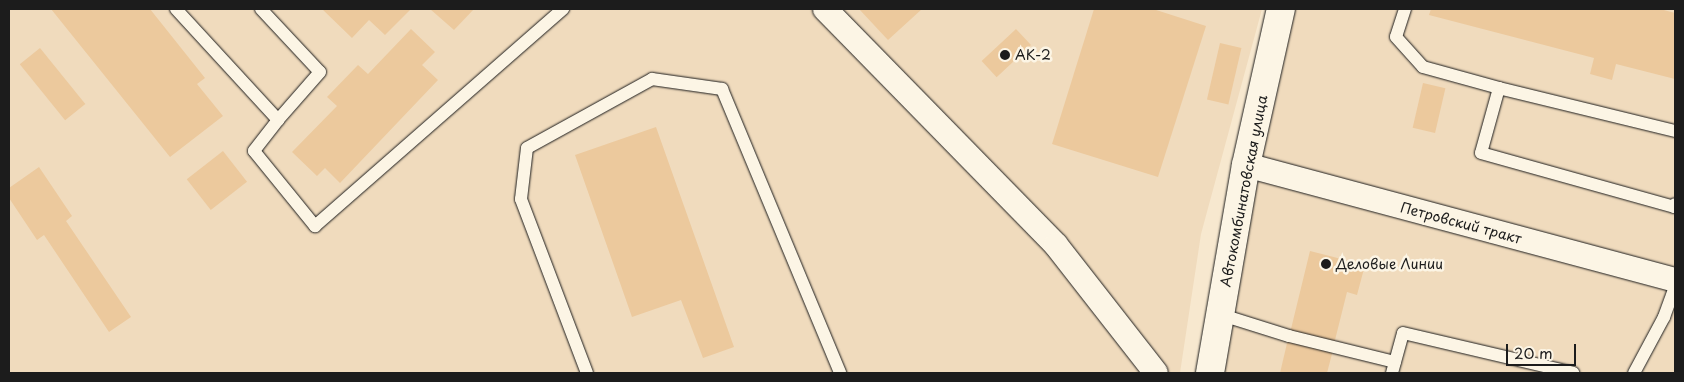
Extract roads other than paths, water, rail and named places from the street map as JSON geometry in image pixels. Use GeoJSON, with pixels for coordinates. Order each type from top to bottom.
{"type":"FeatureCollection","features":[{"type":"Feature","properties":{"kind":"street"},"geometry":{"type":"LineString","coordinates":[[826,9],[1056,245],[1156,373]]}},
{"type":"Feature","properties":{"kind":"street","name":"Автокомбинатовская улица"},"geometry":{"type":"LineString","coordinates":[[1210,373],[1222,315],[1246,165],[1281,9]]}},
{"type":"Feature","properties":{"kind":"street","name":"Петровский тракт"},"geometry":{"type":"LineString","coordinates":[[1246,165],[1675,280]]}},
{"type":"Feature","properties":{"kind":"lane"},"geometry":{"type":"LineString","coordinates":[[176,9],[278,120]]}},
{"type":"Feature","properties":{"kind":"lane"},"geometry":{"type":"LineString","coordinates":[[262,9],[320,72],[278,120],[254,152],[315,226],[563,9]]}},
{"type":"Feature","properties":{"kind":"lane"},"geometry":{"type":"LineString","coordinates":[[1405,9],[1396,37],[1422,67],[1675,131]]}},
{"type":"Feature","properties":{"kind":"lane"},"geometry":{"type":"LineString","coordinates":[[587,373],[521,199],[527,148],[652,79],[722,89],[840,373]]}},
{"type":"Feature","properties":{"kind":"lane"},"geometry":{"type":"LineString","coordinates":[[1499,88],[1481,153],[1674,207],[1675,204]]}},
{"type":"Feature","properties":{"kind":"lane"},"geometry":{"type":"LineString","coordinates":[[1634,373],[1664,317],[1675,286]]}},
{"type":"Feature","properties":{"kind":"lane"},"geometry":{"type":"LineString","coordinates":[[1222,315],[1394,368],[1403,333],[1573,373]]}},
{"type":"Feature","properties":{"kind":"place","name":"АК-2"},"geometry":{"type":"Point","coordinates":[1005,55]}},
{"type":"Feature","properties":{"kind":"place","name":"Деловые Линии"},"geometry":{"type":"Point","coordinates":[1326,264]}}]}
